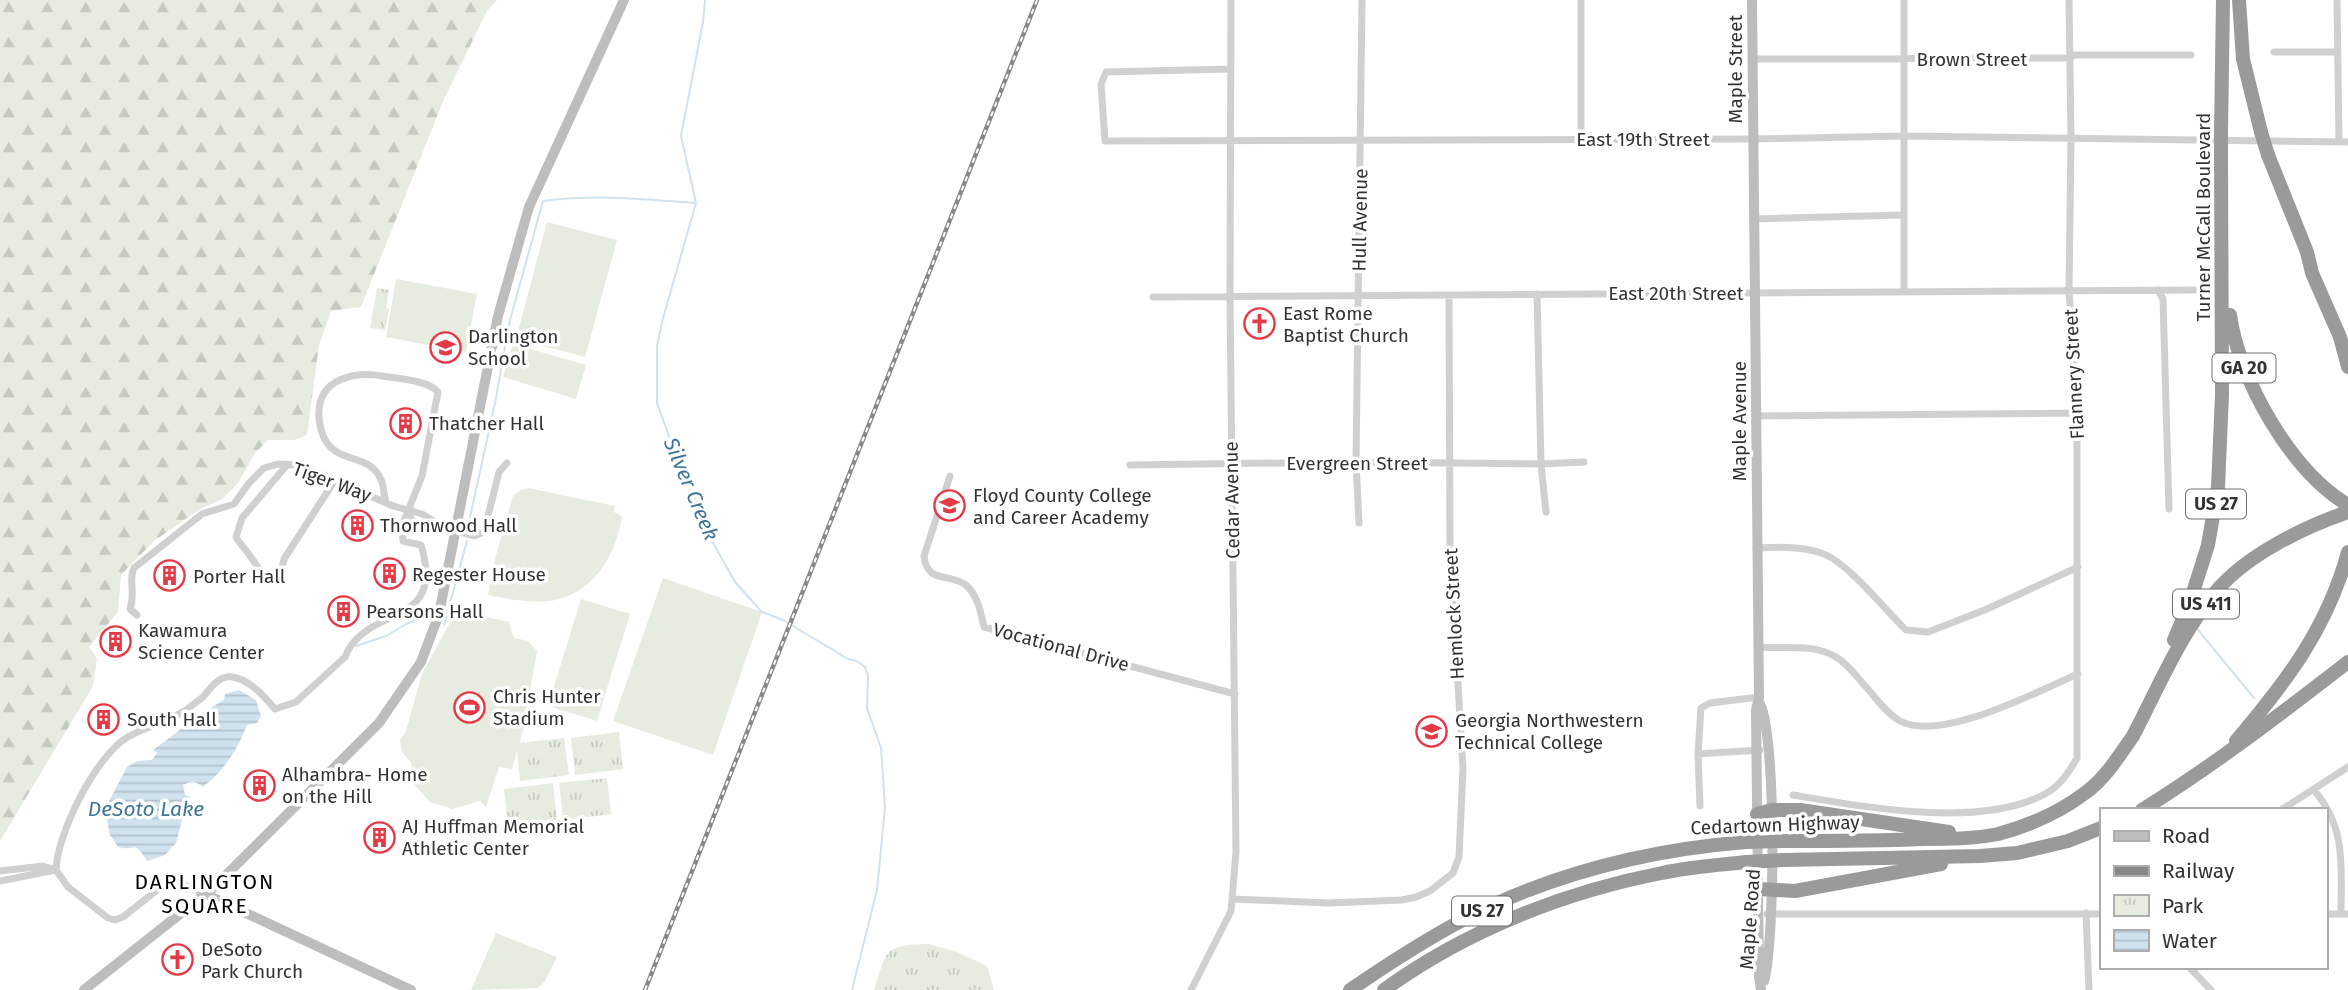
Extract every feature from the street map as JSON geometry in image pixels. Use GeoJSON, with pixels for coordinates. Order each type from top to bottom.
{"type":"FeatureCollection","features":[{"type":"Feature","properties":{"kind":"highway","name":"Turner McCall Boulevard"},"geometry":{"type":"LineString","coordinates":[[2122,752],[2190,602],[2214,518],[2220,456],[2223,0]]}},
{"type":"Feature","properties":{"kind":"highway"},"geometry":{"type":"LineString","coordinates":[[2239,0],[2243,59],[2268,155],[2307,252],[2348,340]]}},
{"type":"Feature","properties":{"kind":"highway","name":"GA 20"},"geometry":{"type":"LineString","coordinates":[[2222,237],[2232,330],[2251,387],[2269,419],[2317,479],[2348,505]]}},
{"type":"Feature","properties":{"kind":"highway"},"geometry":{"type":"LineString","coordinates":[[2307,252],[2312,273],[2340,337],[2348,367]]}},
{"type":"Feature","properties":{"kind":"highway","name":"US 411"},"geometry":{"type":"LineString","coordinates":[[2122,752],[2188,631],[2222,585],[2298,531],[2348,512]]}},
{"type":"Feature","properties":{"kind":"highway"},"geometry":{"type":"LineString","coordinates":[[2145,808],[2197,775],[2228,750],[2262,712],[2307,648],[2334,593],[2348,552]]}},
{"type":"Feature","properties":{"kind":"highway"},"geometry":{"type":"LineString","coordinates":[[2228,750],[2251,737],[2348,662]]}},
{"type":"Feature","properties":{"kind":"highway","name":"Cedartown Highway"},"geometry":{"type":"LineString","coordinates":[[1350,990],[1397,958],[1490,906],[1531,889],[1627,859],[1664,851],[1746,842],[1958,838],[1996,834],[2038,820],[2086,793],[2103,777],[2122,752]]}},
{"type":"Feature","properties":{"kind":"highway"},"geometry":{"type":"LineString","coordinates":[[1757,814],[1772,810],[1800,810],[1949,832],[1996,834]]}},
{"type":"Feature","properties":{"kind":"highway","name":"Cedartown Highway"},"geometry":{"type":"LineString","coordinates":[[1384,990],[1405,975],[1493,927],[1548,904],[1620,882],[1665,872],[1778,856],[1980,856],[2030,850],[2068,841],[2100,828]]}},
{"type":"Feature","properties":{"kind":"highway"},"geometry":{"type":"LineString","coordinates":[[1765,890],[1795,891],[1980,856]]}},
{"type":"Feature","properties":{"kind":"street"},"geometry":{"type":"LineString","coordinates":[[84,990],[205,894],[356,748],[379,723],[421,662],[439,614],[498,316],[529,206],[624,0]]}},
{"type":"Feature","properties":{"kind":"street","name":"Cedar Avenue"},"geometry":{"type":"LineString","coordinates":[[1191,990],[1227,921],[1233,899],[1236,852],[1230,297],[1231,0]]}},
{"type":"Feature","properties":{"kind":"street","name":"Hull Avenue"},"geometry":{"type":"LineString","coordinates":[[1359,523],[1356,462],[1362,0]]}},
{"type":"Feature","properties":{"kind":"street"},"geometry":{"type":"LineString","coordinates":[[1581,0],[1581,138]]}},
{"type":"Feature","properties":{"kind":"street","name":"Maple Street"},"geometry":{"type":"LineString","coordinates":[[1752,0],[1752,139]]}},
{"type":"Feature","properties":{"kind":"street"},"geometry":{"type":"LineString","coordinates":[[1904,0],[1905,292]]}},
{"type":"Feature","properties":{"kind":"street","name":"Flannery Street"},"geometry":{"type":"LineString","coordinates":[[1794,795],[1951,813],[1997,810],[2047,793],[2062,781],[2077,758],[2077,413],[2069,291],[2069,0]]}},
{"type":"Feature","properties":{"kind":"street"},"geometry":{"type":"LineString","coordinates":[[2337,0],[2339,142]]}},
{"type":"Feature","properties":{"kind":"street"},"geometry":{"type":"LineString","coordinates":[[2274,52],[2337,52]]}},
{"type":"Feature","properties":{"kind":"street","name":"Brown Street"},"geometry":{"type":"LineString","coordinates":[[1752,59],[1904,60],[2192,55]]}},
{"type":"Feature","properties":{"kind":"street","name":"East 19th Street"},"geometry":{"type":"LineString","coordinates":[[1230,69],[1106,72],[1101,84],[1105,141],[1904,136],[2348,142]]}},
{"type":"Feature","properties":{"kind":"street","name":"Maple Avenue"},"geometry":{"type":"LineString","coordinates":[[1752,139],[1759,700],[1756,710],[1778,856]]}},
{"type":"Feature","properties":{"kind":"street"},"geometry":{"type":"LineString","coordinates":[[1754,219],[1904,215]]}},
{"type":"Feature","properties":{"kind":"street"},"geometry":{"type":"LineString","coordinates":[[2158,290],[2163,299],[2169,509]]}},
{"type":"Feature","properties":{"kind":"street","name":"East 20th Street"},"geometry":{"type":"LineString","coordinates":[[1153,298],[2198,290]]}},
{"type":"Feature","properties":{"kind":"street"},"geometry":{"type":"LineString","coordinates":[[1537,294],[1541,464],[1546,512]]}},
{"type":"Feature","properties":{"kind":"street","name":"Hemlock Street"},"geometry":{"type":"LineString","coordinates":[[1233,899],[1328,903],[1402,900],[1430,891],[1452,873],[1459,856],[1463,768],[1451,572],[1449,295]]}},
{"type":"Feature","properties":{"kind":"street"},"geometry":{"type":"LineString","coordinates":[[56,870],[60,841],[93,775],[110,751],[127,738],[184,711],[220,679],[233,677],[245,683],[269,700],[275,709],[296,702],[345,657],[349,647],[362,634],[418,602],[425,591],[424,555],[421,545],[403,541],[402,526],[422,476],[438,392],[436,388],[427,385],[359,373],[342,379],[327,390],[318,408],[320,425],[328,445],[373,467],[382,482],[386,503]]}},
{"type":"Feature","properties":{"kind":"street"},"geometry":{"type":"LineString","coordinates":[[1757,416],[2077,413]]}},
{"type":"Feature","properties":{"kind":"street","name":"Evergreen Street"},"geometry":{"type":"LineString","coordinates":[[1130,465],[1584,462]]}},
{"type":"Feature","properties":{"kind":"street"},"geometry":{"type":"LineString","coordinates":[[456,531],[474,536],[484,531],[499,472],[507,463]]}},
{"type":"Feature","properties":{"kind":"street","name":"Tiger Way"},"geometry":{"type":"LineString","coordinates":[[136,615],[130,609],[134,596],[131,576],[134,568],[202,514],[234,504],[264,468],[278,464],[298,466],[409,511],[412,521],[420,525],[440,525],[456,531]]}},
{"type":"Feature","properties":{"kind":"street"},"geometry":{"type":"LineString","coordinates":[[287,465],[242,518],[236,537],[252,563],[273,576],[282,568],[284,559],[335,480]]}},
{"type":"Feature","properties":{"kind":"street","name":"Vocational Drive"},"geometry":{"type":"LineString","coordinates":[[950,477],[925,563],[928,570],[938,576],[966,585],[975,598],[984,627],[1235,694]]}},
{"type":"Feature","properties":{"kind":"street"},"geometry":{"type":"LineString","coordinates":[[1756,548],[1787,547],[1822,553],[1852,573],[1906,630],[1914,632],[1928,632],[1987,609],[2078,567]]}},
{"type":"Feature","properties":{"kind":"street"},"geometry":{"type":"LineString","coordinates":[[1757,647],[1806,648],[1836,657],[1854,673],[1887,711],[1902,723],[1929,726],[1959,723],[2078,674]]}},
{"type":"Feature","properties":{"kind":"street"},"geometry":{"type":"LineString","coordinates":[[1700,806],[1698,754],[1702,708],[1710,703],[1759,700]]}},
{"type":"Feature","properties":{"kind":"street"},"geometry":{"type":"LineString","coordinates":[[1698,754],[1762,749]]}},
{"type":"Feature","properties":{"kind":"street","name":"Maple Avenue"},"geometry":{"type":"LineString","coordinates":[[1753,858],[1762,749]]}},
{"type":"Feature","properties":{"kind":"street"},"geometry":{"type":"LineString","coordinates":[[2284,808],[2348,767]]}},
{"type":"Feature","properties":{"kind":"street"},"geometry":{"type":"LineString","coordinates":[[2314,790],[2326,808]]}},
{"type":"Feature","properties":{"kind":"street"},"geometry":{"type":"LineString","coordinates":[[2327,809],[2338,832],[2344,914]]}},
{"type":"Feature","properties":{"kind":"street","name":"Maple Road"},"geometry":{"type":"LineString","coordinates":[[1765,890],[1778,856]]}},
{"type":"Feature","properties":{"kind":"street","name":"Maple Road"},"geometry":{"type":"LineString","coordinates":[[1753,858],[1765,890],[1759,977],[1761,988]]}},
{"type":"Feature","properties":{"kind":"street"},"geometry":{"type":"LineString","coordinates":[[0,871],[43,866],[56,870],[68,887],[108,918],[115,919],[132,911],[166,883],[184,885],[411,990]]}},
{"type":"Feature","properties":{"kind":"street"},"geometry":{"type":"LineString","coordinates":[[0,881],[56,870]]}},
{"type":"Feature","properties":{"kind":"street"},"geometry":{"type":"LineString","coordinates":[[2086,913],[2090,990]]}},
{"type":"Feature","properties":{"kind":"street"},"geometry":{"type":"LineString","coordinates":[[1765,914],[2100,914]]}},
{"type":"Feature","properties":{"kind":"street"},"geometry":{"type":"LineString","coordinates":[[2191,969],[2211,990]]}},
{"type":"Feature","properties":{"kind":"green space"},"geometry":{"type":"Polygon","coordinates":[[[0,0],[497,0],[487,11],[444,99],[361,307],[331,311],[319,345],[307,435],[294,440],[268,440],[255,453],[238,483],[222,499],[200,509],[154,541],[121,575],[118,612],[89,647],[97,658],[93,686],[0,841],[0,0]]]}},
{"type":"Feature","properties":{"kind":"green space"},"geometry":{"type":"Polygon","coordinates":[[[547,222],[617,240],[585,357],[516,339],[547,222]]]}},
{"type":"Feature","properties":{"kind":"green space"},"geometry":{"type":"Polygon","coordinates":[[[396,279],[477,294],[466,352],[386,337],[396,279]]]}},
{"type":"Feature","properties":{"kind":"green space"},"geometry":{"type":"Polygon","coordinates":[[[377,288],[389,290],[385,330],[370,328],[377,288]]]}},
{"type":"Feature","properties":{"kind":"green space"},"geometry":{"type":"Polygon","coordinates":[[[513,344],[586,365],[576,399],[503,377],[513,344]]]}},
{"type":"Feature","properties":{"kind":"green space"},"geometry":{"type":"Polygon","coordinates":[[[528,488],[615,506],[614,512],[622,516],[610,555],[594,578],[572,594],[551,601],[514,600],[488,595],[513,496],[528,488]]]}},
{"type":"Feature","properties":{"kind":"green space"},"geometry":{"type":"Polygon","coordinates":[[[663,578],[762,612],[713,755],[613,721],[663,578]]]}},
{"type":"Feature","properties":{"kind":"green space"},"geometry":{"type":"Polygon","coordinates":[[[581,599],[630,614],[597,721],[548,706],[581,599]]]}},
{"type":"Feature","properties":{"kind":"green space","name":"Chris Hunter Stadium"},"geometry":{"type":"Polygon","coordinates":[[[472,614],[509,622],[514,638],[528,641],[537,651],[526,713],[528,714],[512,769],[499,767],[486,807],[480,801],[452,809],[430,802],[413,783],[411,762],[402,752],[400,740],[406,731],[422,674],[452,619],[468,619],[472,614]]]}},
{"type":"Feature","properties":{"kind":"green space"},"geometry":{"type":"Polygon","coordinates":[[[619,732],[623,769],[575,775],[571,738],[619,732]]]}},
{"type":"Feature","properties":{"kind":"green space"},"geometry":{"type":"Polygon","coordinates":[[[564,738],[569,775],[520,781],[517,752],[519,743],[564,738]]]}},
{"type":"Feature","properties":{"kind":"green space"},"geometry":{"type":"Polygon","coordinates":[[[607,778],[611,814],[563,820],[559,783],[607,778]]]}},
{"type":"Feature","properties":{"kind":"green space"},"geometry":{"type":"Polygon","coordinates":[[[553,783],[557,820],[508,825],[504,789],[553,783]]]}},
{"type":"Feature","properties":{"kind":"green space"},"geometry":{"type":"Polygon","coordinates":[[[496,933],[557,957],[545,981],[538,988],[471,990],[496,933]]]}},
{"type":"Feature","properties":{"kind":"green space"},"geometry":{"type":"Polygon","coordinates":[[[929,944],[957,952],[987,966],[994,990],[874,990],[885,958],[890,952],[903,946],[929,944]]]}},
{"type":"Feature","properties":{"kind":"water","name":"DeSoto Lake"},"geometry":{"type":"Polygon","coordinates":[[[239,690],[256,700],[261,716],[257,723],[247,725],[230,759],[211,781],[203,787],[193,782],[183,785],[185,795],[191,797],[187,801],[176,843],[165,855],[147,861],[137,848],[118,847],[110,835],[105,809],[127,767],[137,761],[152,760],[157,753],[153,750],[196,717],[224,700],[225,694],[239,690]]]}},
{"type":"Feature","properties":{"kind":"waterway","name":"Silver Creek"},"geometry":{"type":"LineString","coordinates":[[705,0],[681,136],[696,203],[657,346],[657,403],[688,479],[703,525],[735,582],[762,612],[783,620],[848,659],[857,661],[865,667],[868,675],[867,708],[881,748],[885,807],[877,890],[852,990]]}},
{"type":"Feature","properties":{"kind":"waterway"},"geometry":{"type":"LineString","coordinates":[[469,522],[510,320],[543,201],[600,198],[694,203]]}},
{"type":"Feature","properties":{"kind":"waterway"},"geometry":{"type":"LineString","coordinates":[[444,625],[467,541]]}},
{"type":"Feature","properties":{"kind":"waterway"},"geometry":{"type":"LineString","coordinates":[[356,646],[386,636],[408,623],[428,616]]}},
{"type":"Feature","properties":{"kind":"waterway"},"geometry":{"type":"LineString","coordinates":[[2198,630],[2254,698]]}},
{"type":"Feature","properties":{"kind":"railway"},"geometry":{"type":"LineString","coordinates":[[645,990],[1037,0]]}},
{"type":"Feature","properties":{"kind":"place","name":"East Rome Baptist Church"},"geometry":{"type":"Point","coordinates":[1260,324]}},
{"type":"Feature","properties":{"kind":"place","name":"Darlington School"},"geometry":{"type":"Point","coordinates":[445,347]}},
{"type":"Feature","properties":{"kind":"place","name":"Thatcher Hall"},"geometry":{"type":"Point","coordinates":[406,423]}},
{"type":"Feature","properties":{"kind":"place","name":"Floyd County College and Career Academy"},"geometry":{"type":"Point","coordinates":[950,506]}},
{"type":"Feature","properties":{"kind":"place","name":"Thornwood Hall"},"geometry":{"type":"Point","coordinates":[357,525]}},
{"type":"Feature","properties":{"kind":"place","name":"Regester House"},"geometry":{"type":"Point","coordinates":[389,574]}},
{"type":"Feature","properties":{"kind":"place","name":"Porter Hall"},"geometry":{"type":"Point","coordinates":[170,576]}},
{"type":"Feature","properties":{"kind":"place","name":"Pearsons Hall"},"geometry":{"type":"Point","coordinates":[343,611]}},
{"type":"Feature","properties":{"kind":"place","name":"Kawamura Science Center"},"geometry":{"type":"Point","coordinates":[115,641]}},
{"type":"Feature","properties":{"kind":"place","name":"Chris Hunter Stadium"},"geometry":{"type":"Point","coordinates":[470,707]}},
{"type":"Feature","properties":{"kind":"place","name":"South Hall"},"geometry":{"type":"Point","coordinates":[104,719]}},
{"type":"Feature","properties":{"kind":"place","name":"Georgia Northwestern Technical College"},"geometry":{"type":"Point","coordinates":[1432,731]}},
{"type":"Feature","properties":{"kind":"place","name":"Alhambra- Home on the Hill"},"geometry":{"type":"Point","coordinates":[259,785]}},
{"type":"Feature","properties":{"kind":"place","name":"AJ Huffman Memorial Athletic Center"},"geometry":{"type":"Point","coordinates":[379,837]}},
{"type":"Feature","properties":{"kind":"place","name":"DeSoto Park Church"},"geometry":{"type":"Point","coordinates":[178,960]}},
{"type":"Feature","properties":{"kind":"district","name":"DARLINGTON SQUARE"},"geometry":{"type":"Point","coordinates":[205,894]}}]}
